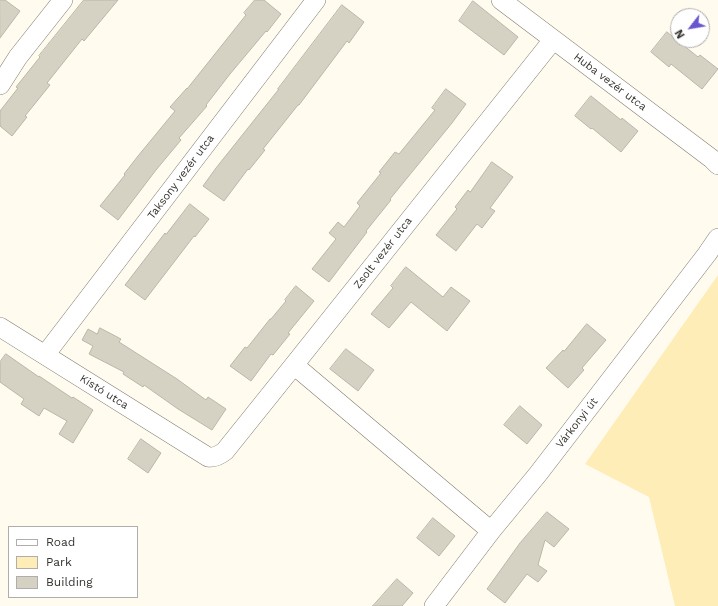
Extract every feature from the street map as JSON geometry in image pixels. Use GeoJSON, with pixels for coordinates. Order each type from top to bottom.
{"type":"FeatureCollection","features":[{"type":"Feature","properties":{"kind":"street"},"geometry":{"type":"LineString","coordinates":[[0,85],[18,57],[63,0]]}},
{"type":"Feature","properties":{"kind":"street","name":"Taksony vezér utca"},"geometry":{"type":"LineString","coordinates":[[45,355],[316,0]]}},
{"type":"Feature","properties":{"kind":"street","name":"Huba vezér utca"},"geometry":{"type":"LineString","coordinates":[[501,0],[718,165]]}},
{"type":"Feature","properties":{"kind":"street","name":"Zsolt vezér utca"},"geometry":{"type":"LineString","coordinates":[[208,457],[217,457],[225,451],[553,40]]}},
{"type":"Feature","properties":{"kind":"street","name":"Várkonyi út"},"geometry":{"type":"LineString","coordinates":[[434,606],[491,531],[538,474],[718,238]]}},
{"type":"Feature","properties":{"kind":"street","name":"Kistó utca"},"geometry":{"type":"LineString","coordinates":[[0,327],[208,457]]}},
{"type":"Feature","properties":{"kind":"street"},"geometry":{"type":"LineString","coordinates":[[294,365],[491,531]]}},
{"type":"Feature","properties":{"kind":"green space"},"geometry":{"type":"Polygon","coordinates":[[[718,275],[718,606],[675,606],[649,497],[585,464],[718,275]]]}},
{"type":"Feature","properties":{"kind":"building"},"geometry":{"type":"Polygon","coordinates":[[[0,0],[5,0],[20,11],[0,38],[0,0]]]}},
{"type":"Feature","properties":{"kind":"building"},"geometry":{"type":"Polygon","coordinates":[[[84,0],[118,0],[84,41],[82,39],[47,83],[50,85],[25,116],[27,117],[12,136],[0,126],[0,111],[18,88],[16,87],[40,57],[39,56],[84,0]]]}},
{"type":"Feature","properties":{"kind":"building"},"geometry":{"type":"Polygon","coordinates":[[[255,0],[264,0],[281,14],[230,74],[206,105],[207,106],[179,138],[181,140],[118,220],[100,206],[175,111],[170,107],[187,89],[246,15],[244,13],[255,0]]]}},
{"type":"Feature","properties":{"kind":"building"},"geometry":{"type":"Polygon","coordinates":[[[473,1],[518,37],[504,55],[459,21],[473,1]]]}},
{"type":"Feature","properties":{"kind":"building"},"geometry":{"type":"Polygon","coordinates":[[[342,5],[364,22],[349,43],[347,41],[299,105],[263,149],[265,150],[249,170],[248,169],[224,201],[203,186],[342,5]]]}},
{"type":"Feature","properties":{"kind":"building"},"geometry":{"type":"Polygon","coordinates":[[[667,32],[670,34],[670,48],[687,48],[698,57],[700,55],[718,69],[702,89],[671,64],[669,67],[651,52],[667,32]]]}},
{"type":"Feature","properties":{"kind":"building"},"geometry":{"type":"Polygon","coordinates":[[[446,89],[466,104],[390,199],[391,200],[366,231],[367,232],[329,282],[312,269],[336,239],[329,233],[338,222],[344,227],[360,206],[357,203],[381,173],[379,172],[395,152],[399,154],[435,110],[432,108],[446,89]]]}},
{"type":"Feature","properties":{"kind":"building"},"geometry":{"type":"Polygon","coordinates":[[[591,96],[621,120],[622,118],[638,131],[621,152],[575,116],[591,96]]]}},
{"type":"Feature","properties":{"kind":"building"},"geometry":{"type":"Polygon","coordinates":[[[492,162],[513,177],[490,208],[495,211],[482,228],[477,224],[456,251],[436,235],[457,209],[455,207],[468,190],[470,192],[492,162]]]}},
{"type":"Feature","properties":{"kind":"building"},"geometry":{"type":"Polygon","coordinates":[[[190,204],[209,219],[195,237],[194,236],[145,300],[125,285],[165,233],[166,234],[190,204]]]}},
{"type":"Feature","properties":{"kind":"building"},"geometry":{"type":"Polygon","coordinates":[[[406,267],[443,297],[451,287],[470,301],[447,331],[411,302],[389,328],[371,314],[393,288],[391,286],[406,267]]]}},
{"type":"Feature","properties":{"kind":"building"},"geometry":{"type":"Polygon","coordinates":[[[296,286],[314,301],[288,333],[290,334],[273,355],[271,354],[251,381],[230,366],[286,301],[285,300],[296,286]]]}},
{"type":"Feature","properties":{"kind":"building"},"geometry":{"type":"Polygon","coordinates":[[[587,324],[606,340],[582,368],[584,370],[568,388],[546,368],[563,350],[564,351],[587,324]]]}},
{"type":"Feature","properties":{"kind":"building"},"geometry":{"type":"Polygon","coordinates":[[[100,328],[121,339],[119,342],[177,379],[206,400],[208,397],[226,409],[212,430],[178,409],[144,385],[143,387],[123,374],[124,372],[89,354],[93,346],[82,340],[88,329],[97,334],[100,328]]]}},
{"type":"Feature","properties":{"kind":"building"},"geometry":{"type":"Polygon","coordinates":[[[346,349],[374,370],[358,391],[330,369],[346,349]]]}},
{"type":"Feature","properties":{"kind":"building"},"geometry":{"type":"Polygon","coordinates":[[[6,354],[39,377],[93,410],[73,443],[59,434],[67,421],[44,408],[39,416],[21,404],[24,399],[0,382],[0,362],[6,354]]]}},
{"type":"Feature","properties":{"kind":"building"},"geometry":{"type":"Polygon","coordinates":[[[520,406],[542,425],[527,444],[504,425],[520,406]]]}},
{"type":"Feature","properties":{"kind":"building"},"geometry":{"type":"Polygon","coordinates":[[[141,439],[161,453],[148,473],[128,459],[141,439]]]}},
{"type":"Feature","properties":{"kind":"building"},"geometry":{"type":"Polygon","coordinates":[[[547,512],[569,529],[554,547],[545,540],[538,565],[547,571],[538,582],[527,574],[505,603],[487,589],[520,543],[547,512]]]}},
{"type":"Feature","properties":{"kind":"building"},"geometry":{"type":"Polygon","coordinates":[[[433,518],[455,536],[439,556],[417,538],[433,518]]]}},
{"type":"Feature","properties":{"kind":"building"},"geometry":{"type":"Polygon","coordinates":[[[397,579],[413,593],[402,606],[373,606],[397,579]]]}}]}
